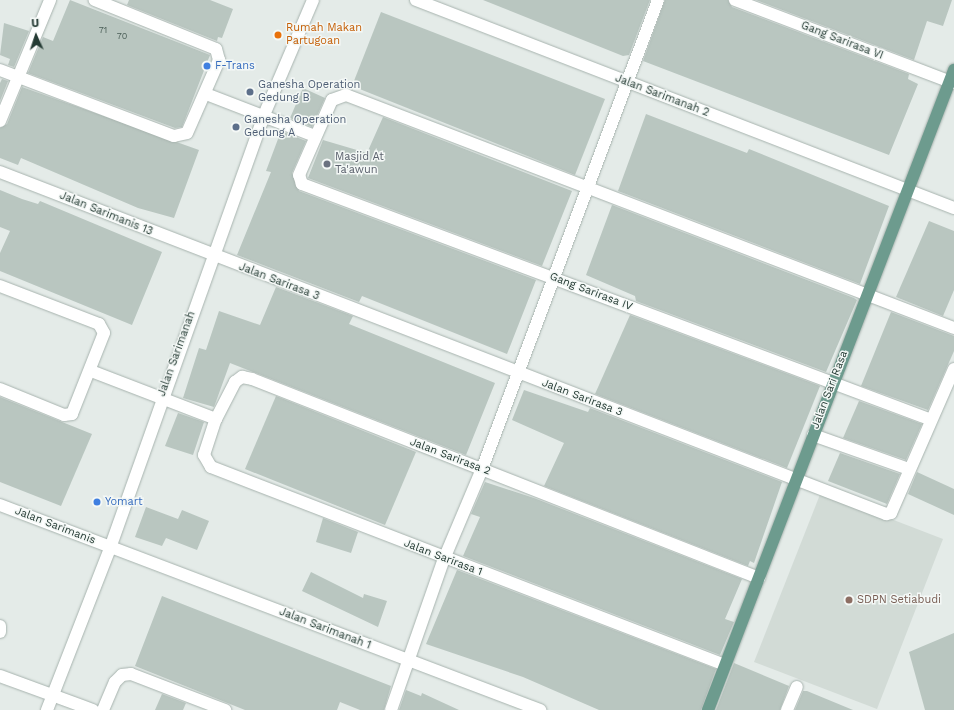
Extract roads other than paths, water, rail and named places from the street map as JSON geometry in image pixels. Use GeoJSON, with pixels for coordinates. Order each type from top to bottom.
{"type":"FeatureCollection","features":[{"type":"Feature","properties":{"kind":"main road","name":"Jalan Sari Rasa"},"geometry":{"type":"LineString","coordinates":[[708,710],[868,293],[953,78]]}},
{"type":"Feature","properties":{"kind":"street"},"geometry":{"type":"LineString","coordinates":[[0,121],[50,0]]}},
{"type":"Feature","properties":{"kind":"street"},"geometry":{"type":"LineString","coordinates":[[0,70],[174,136],[187,133],[192,126],[219,60],[216,49],[95,0]]}},
{"type":"Feature","properties":{"kind":"street","name":"Jalan Sarimanah"},"geometry":{"type":"LineString","coordinates":[[47,710],[110,548],[161,398],[264,115],[313,0]]}},
{"type":"Feature","properties":{"kind":"street","name":"Jalan Sarimanah 2"},"geometry":{"type":"LineString","coordinates":[[416,0],[954,208]]}},
{"type":"Feature","properties":{"kind":"street"},"geometry":{"type":"LineString","coordinates":[[391,710],[410,661],[444,559],[482,469],[586,186],[658,0]]}},
{"type":"Feature","properties":{"kind":"street","name":"Gang Sarirasa VI"},"geometry":{"type":"LineString","coordinates":[[735,0],[953,78]]}},
{"type":"Feature","properties":{"kind":"street"},"geometry":{"type":"LineString","coordinates":[[206,94],[264,115],[314,136]]}},
{"type":"Feature","properties":{"kind":"street","name":"Gang Sarirasa IV"},"geometry":{"type":"LineString","coordinates":[[929,419],[302,184],[298,175],[314,136],[332,100],[346,95],[868,293],[954,328]]}},
{"type":"Feature","properties":{"kind":"street","name":"Jalan Sarimanis 13"},"geometry":{"type":"LineString","coordinates":[[0,172],[212,256]]}},
{"type":"Feature","properties":{"kind":"street","name":"Jalan Sarirasa 3"},"geometry":{"type":"LineString","coordinates":[[212,256],[796,480],[890,514],[929,419],[954,369]]}},
{"type":"Feature","properties":{"kind":"street"},"geometry":{"type":"LineString","coordinates":[[0,286],[102,326],[104,333],[76,410],[69,415],[0,389]]}},
{"type":"Feature","properties":{"kind":"street"},"geometry":{"type":"LineString","coordinates":[[91,371],[216,419]]}},
{"type":"Feature","properties":{"kind":"street","name":"Jalan Sarirasa 2"},"geometry":{"type":"LineString","coordinates":[[216,419],[235,382],[242,377],[252,379],[759,578]]}},
{"type":"Feature","properties":{"kind":"street","name":"Jalan Sarirasa 1"},"geometry":{"type":"LineString","coordinates":[[216,419],[204,454],[211,467],[444,559],[725,665]]}},
{"type":"Feature","properties":{"kind":"street"},"geometry":{"type":"LineString","coordinates":[[813,435],[908,468]]}},
{"type":"Feature","properties":{"kind":"street","name":"Jalan Sarimanis"},"geometry":{"type":"LineString","coordinates":[[0,505],[110,548]]}},
{"type":"Feature","properties":{"kind":"street","name":"Jalan Sarimanah 1"},"geometry":{"type":"LineString","coordinates":[[110,548],[540,710]]}},
{"type":"Feature","properties":{"kind":"street"},"geometry":{"type":"LineString","coordinates":[[0,626],[0,632]]}},
{"type":"Feature","properties":{"kind":"street"},"geometry":{"type":"LineString","coordinates":[[103,710],[115,682],[122,675],[131,674],[225,710]]}},
{"type":"Feature","properties":{"kind":"street"},"geometry":{"type":"LineString","coordinates":[[0,676],[52,697],[93,710]]}},
{"type":"Feature","properties":{"kind":"street"},"geometry":{"type":"LineString","coordinates":[[787,710],[797,687]]}},
{"type":"Feature","properties":{"kind":"place","name":"Rumah Makan Partugoan"},"geometry":{"type":"Point","coordinates":[278,35]}},
{"type":"Feature","properties":{"kind":"place","name":"F-Trans"},"geometry":{"type":"Point","coordinates":[207,66]}},
{"type":"Feature","properties":{"kind":"place","name":"Ganesha Operation Gedung B"},"geometry":{"type":"Point","coordinates":[250,92]}},
{"type":"Feature","properties":{"kind":"place","name":"Ganesha Operation Gedung A"},"geometry":{"type":"Point","coordinates":[236,127]}},
{"type":"Feature","properties":{"kind":"place","name":"Masjid At Ta'awun"},"geometry":{"type":"Point","coordinates":[327,164]}},
{"type":"Feature","properties":{"kind":"place","name":"Yomart"},"geometry":{"type":"Point","coordinates":[97,502]}},
{"type":"Feature","properties":{"kind":"place","name":"SDPN Setiabudi"},"geometry":{"type":"Point","coordinates":[849,600]}}]}
